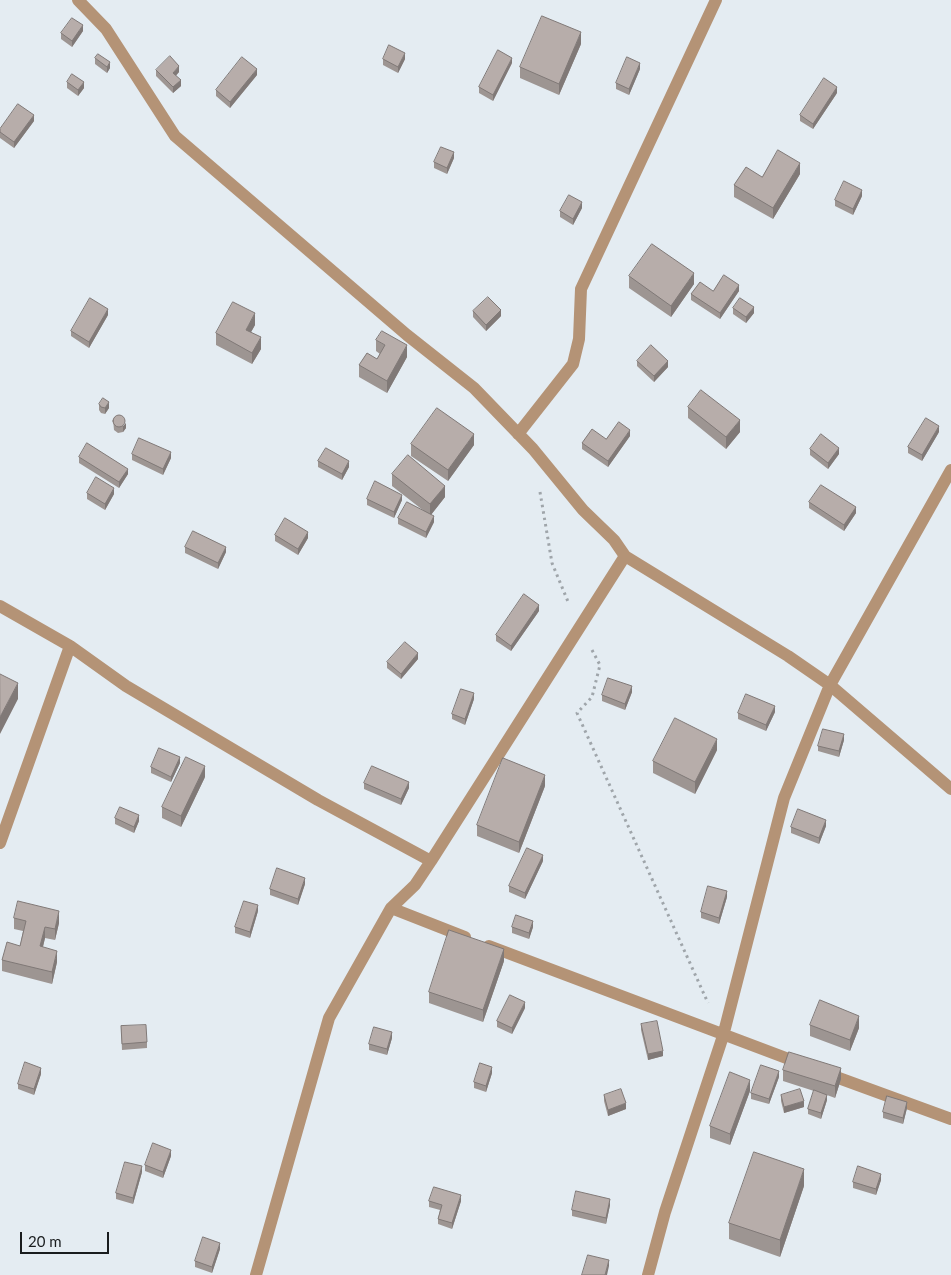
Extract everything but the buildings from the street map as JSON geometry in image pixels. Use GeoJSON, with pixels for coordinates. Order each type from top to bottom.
{"type":"FeatureCollection","features":[{"type":"Feature","properties":{"kind":"street"},"geometry":{"type":"LineString","coordinates":[[78,0],[106,29],[175,136],[408,336],[474,388],[518,434],[583,510],[614,540],[625,556],[788,656],[830,685],[951,789]]}},
{"type":"Feature","properties":{"kind":"street"},"geometry":{"type":"LineString","coordinates":[[518,434],[573,364],[579,340],[581,289],[716,0]]}},
{"type":"Feature","properties":{"kind":"street"},"geometry":{"type":"LineString","coordinates":[[648,1275],[665,1212],[723,1036],[784,798],[830,685],[951,470]]}},
{"type":"Feature","properties":{"kind":"street"},"geometry":{"type":"LineString","coordinates":[[256,1275],[329,1018],[390,908],[415,885],[625,556]]}},
{"type":"Feature","properties":{"kind":"street"},"geometry":{"type":"LineString","coordinates":[[0,606],[70,646],[126,686],[318,800],[430,861]]}},
{"type":"Feature","properties":{"kind":"street"},"geometry":{"type":"LineString","coordinates":[[0,842],[70,646]]}},
{"type":"Feature","properties":{"kind":"street"},"geometry":{"type":"LineString","coordinates":[[390,908],[723,1036],[951,1119]]}},
{"type":"Feature","properties":{"kind":"path"},"geometry":{"type":"LineString","coordinates":[[539,487],[552,562],[579,626],[600,665],[592,697],[577,713],[723,1036]]}}]}
